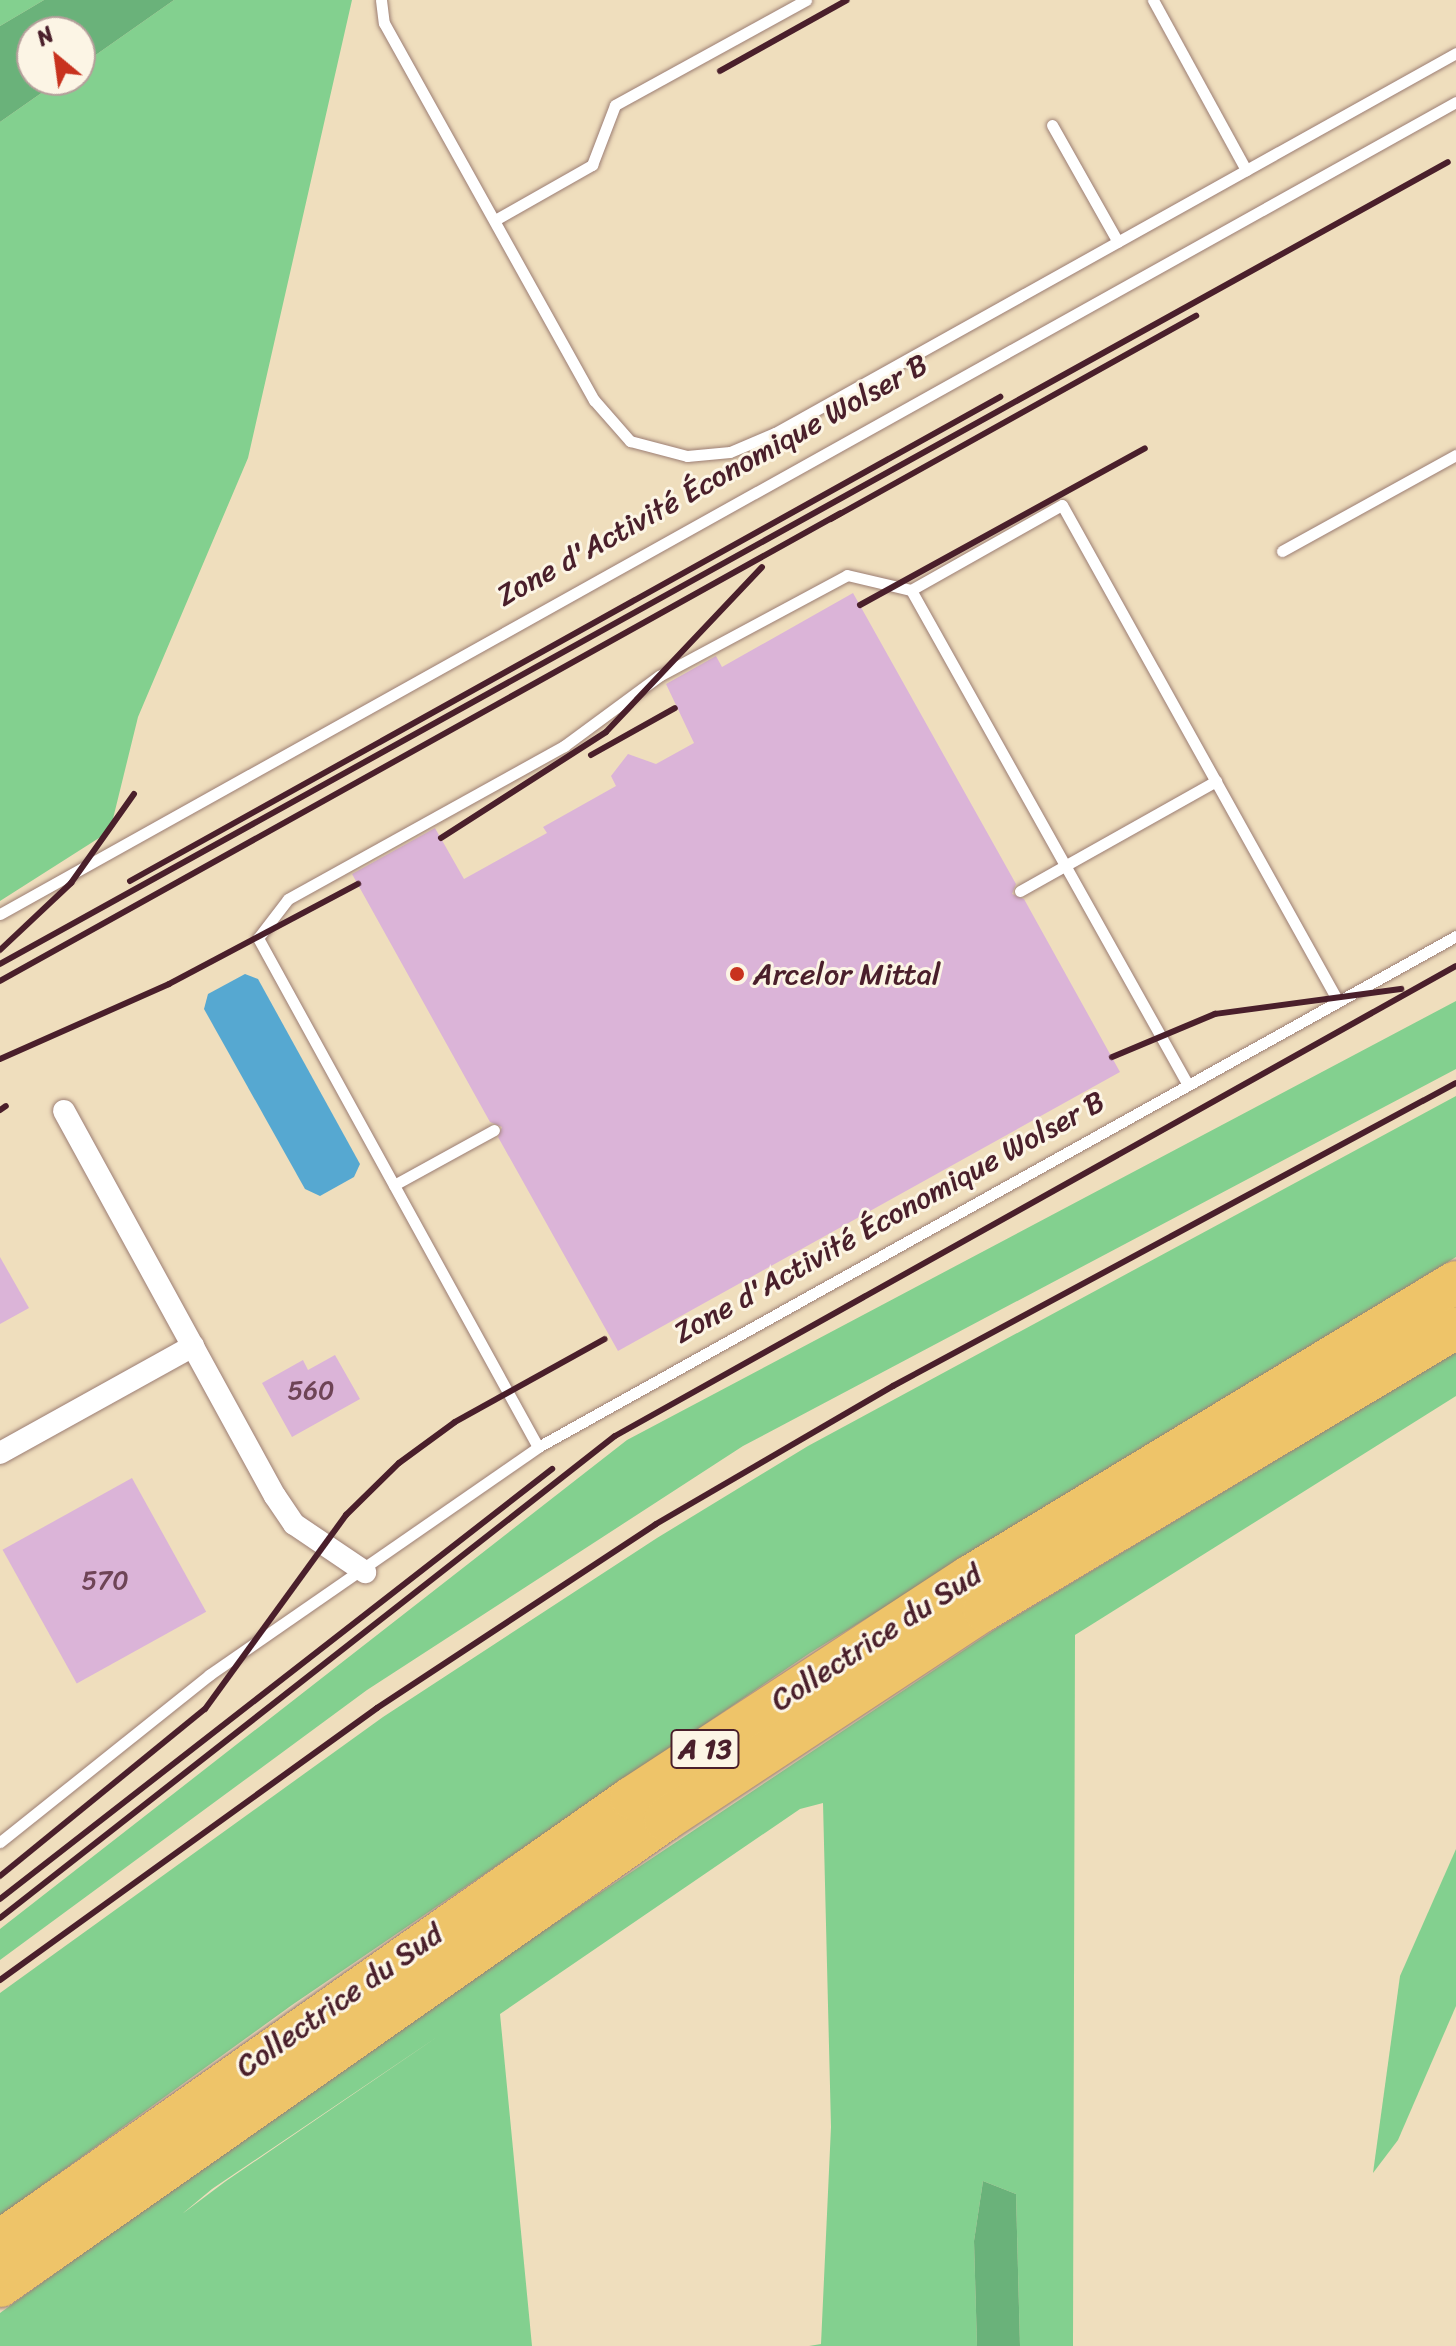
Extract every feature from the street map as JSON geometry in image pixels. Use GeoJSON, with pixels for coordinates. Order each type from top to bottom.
{"type":"FeatureCollection","features":[{"type":"Feature","properties":{"kind":"highway","name":"Collectrice du Sud"},"geometry":{"type":"LineString","coordinates":[[0,2241],[657,1781],[969,1577],[1456,1282]]}},
{"type":"Feature","properties":{"kind":"highway","name":"Collectrice du Sud"},"geometry":{"type":"LineString","coordinates":[[0,2286],[705,1794],[998,1602],[1456,1328]]}},
{"type":"Feature","properties":{"kind":"street"},"geometry":{"type":"LineString","coordinates":[[64,1111],[294,1524],[365,1572]]}},
{"type":"Feature","properties":{"kind":"street"},"geometry":{"type":"LineString","coordinates":[[0,1453],[193,1346]]}},
{"type":"Feature","properties":{"kind":"lane"},"geometry":{"type":"LineString","coordinates":[[381,0],[384,23],[594,400],[630,441],[687,456],[730,452],[775,433],[1456,53]]}},
{"type":"Feature","properties":{"kind":"lane"},"geometry":{"type":"LineString","coordinates":[[495,220],[592,165],[615,105],[806,0]]}},
{"type":"Feature","properties":{"kind":"lane"},"geometry":{"type":"LineString","coordinates":[[1153,0],[1246,170]]}},
{"type":"Feature","properties":{"kind":"lane","name":"Zone d'Activité Économique Wolser B"},"geometry":{"type":"LineString","coordinates":[[0,914],[1456,102]]}},
{"type":"Feature","properties":{"kind":"lane"},"geometry":{"type":"LineString","coordinates":[[1052,125],[1118,242]]}},
{"type":"Feature","properties":{"kind":"lane"},"geometry":{"type":"LineString","coordinates":[[1282,551],[1456,455]]}},
{"type":"Feature","properties":{"kind":"lane"},"geometry":{"type":"LineString","coordinates":[[538,1447],[258,938],[288,899],[564,746],[659,676],[847,575],[911,590],[1062,505],[1338,1001]]}},
{"type":"Feature","properties":{"kind":"lane"},"geometry":{"type":"LineString","coordinates":[[911,590],[1188,1085]]}},
{"type":"Feature","properties":{"kind":"lane"},"geometry":{"type":"LineString","coordinates":[[1020,891],[1216,781]]}},
{"type":"Feature","properties":{"kind":"lane","name":"Zone d'Activité Économique Wolser B"},"geometry":{"type":"LineString","coordinates":[[0,1842],[209,1675],[365,1572],[538,1447],[1456,936]]}},
{"type":"Feature","properties":{"kind":"lane"},"geometry":{"type":"LineString","coordinates":[[394,1185],[494,1130]]}},
{"type":"Feature","properties":{"kind":"green space"},"geometry":{"type":"Polygon","coordinates":[[[0,0],[44,0],[16,16],[0,26],[0,0]]]}},
{"type":"Feature","properties":{"kind":"green space"},"geometry":{"type":"Polygon","coordinates":[[[44,0],[174,0],[96,55],[96,16],[17,16],[44,0]]]}},
{"type":"Feature","properties":{"kind":"green space"},"geometry":{"type":"Polygon","coordinates":[[[174,0],[352,0],[248,458],[138,717],[110,831],[0,901],[0,122],[37,96],[96,96],[96,55],[174,0]]]}},
{"type":"Feature","properties":{"kind":"green space"},"geometry":{"type":"Polygon","coordinates":[[[16,17],[16,96],[37,96],[0,122],[0,26],[16,17]]]}},
{"type":"Feature","properties":{"kind":"green space"},"geometry":{"type":"Polygon","coordinates":[[[1456,1001],[1456,1069],[743,1446],[367,1690],[0,1960],[0,1929],[627,1440],[1456,1001]]]}},
{"type":"Feature","properties":{"kind":"green space"},"geometry":{"type":"Polygon","coordinates":[[[1456,1096],[1456,1257],[810,1653],[292,2005],[0,2216],[0,1993],[383,1717],[657,1538],[808,1446],[1456,1096]]]}},
{"type":"Feature","properties":{"kind":"green space"},"geometry":{"type":"Polygon","coordinates":[[[1456,1352],[1456,1396],[1075,1635],[1073,2346],[1020,2346],[1016,2194],[983,2181],[974,2241],[977,2346],[809,2346],[821,2344],[831,2127],[823,1803],[800,1809],[500,2014],[532,2346],[0,2346],[0,2313],[369,2047],[997,1628],[1456,1352]],[[440,2035],[212,2189],[182,2214],[440,2035]]]}},
{"type":"Feature","properties":{"kind":"green space"},"geometry":{"type":"Polygon","coordinates":[[[1456,1849],[1456,2006],[1398,2140],[1373,2173],[1400,1976],[1456,1849]]]}},
{"type":"Feature","properties":{"kind":"green space"},"geometry":{"type":"Polygon","coordinates":[[[983,2181],[1016,2194],[1020,2346],[977,2346],[974,2241],[983,2181]]]}},
{"type":"Feature","properties":{"kind":"water"},"geometry":{"type":"Polygon","coordinates":[[[245,974],[258,979],[360,1164],[354,1177],[320,1196],[305,1189],[204,1009],[208,994],[245,974]]]}},
{"type":"Feature","properties":{"kind":"building","name":"Arcelor Mittal"},"geometry":{"type":"Polygon","coordinates":[[[853,593],[1016,884],[1012,894],[1024,899],[1120,1072],[618,1351],[498,1137],[502,1127],[490,1122],[352,874],[435,828],[464,879],[547,833],[543,827],[616,786],[611,776],[628,754],[656,764],[694,743],[666,684],[716,656],[722,667],[853,593]]]}},
{"type":"Feature","properties":{"kind":"building"},"geometry":{"type":"Polygon","coordinates":[[[0,1257],[29,1308],[0,1324],[0,1257]]]}},
{"type":"Feature","properties":{"kind":"building"},"geometry":{"type":"Polygon","coordinates":[[[335,1355],[360,1399],[292,1437],[262,1383],[303,1360],[308,1370],[335,1355]]]}},
{"type":"Feature","properties":{"kind":"building"},"geometry":{"type":"Polygon","coordinates":[[[132,1478],[206,1612],[77,1684],[3,1550],[132,1478]]]}},
{"type":"Feature","properties":{"kind":"railway"},"geometry":{"type":"LineString","coordinates":[[720,71],[847,0]]}},
{"type":"Feature","properties":{"kind":"railway"},"geometry":{"type":"LineString","coordinates":[[0,964],[1448,162]]}},
{"type":"Feature","properties":{"kind":"railway"},"geometry":{"type":"LineString","coordinates":[[831,519],[1196,316]]}},
{"type":"Feature","properties":{"kind":"railway"},"geometry":{"type":"LineString","coordinates":[[130,881],[1000,397]]}},
{"type":"Feature","properties":{"kind":"railway"},"geometry":{"type":"LineString","coordinates":[[860,605],[1145,448]]}},
{"type":"Feature","properties":{"kind":"railway"},"geometry":{"type":"LineString","coordinates":[[0,981],[841,513]]}},
{"type":"Feature","properties":{"kind":"railway"},"geometry":{"type":"LineString","coordinates":[[441,838],[606,732],[762,567]]}},
{"type":"Feature","properties":{"kind":"railway"},"geometry":{"type":"LineString","coordinates":[[591,755],[675,708]]}},
{"type":"Feature","properties":{"kind":"railway"},"geometry":{"type":"LineString","coordinates":[[0,950],[71,883],[134,794]]}},
{"type":"Feature","properties":{"kind":"railway"},"geometry":{"type":"LineString","coordinates":[[0,1059],[169,984],[358,884]]}},
{"type":"Feature","properties":{"kind":"railway"},"geometry":{"type":"LineString","coordinates":[[0,1918],[615,1436],[1456,966]]}},
{"type":"Feature","properties":{"kind":"railway"},"geometry":{"type":"LineString","coordinates":[[1112,1057],[1215,1014],[1401,989]]}},
{"type":"Feature","properties":{"kind":"railway"},"geometry":{"type":"LineString","coordinates":[[0,1980],[377,1708],[656,1524],[893,1386],[1456,1083]]}},
{"type":"Feature","properties":{"kind":"railway"},"geometry":{"type":"LineString","coordinates":[[0,1110],[6,1106]]}},
{"type":"Feature","properties":{"kind":"railway"},"geometry":{"type":"LineString","coordinates":[[0,1876],[205,1709],[346,1515],[399,1463],[455,1422],[605,1339]]}},
{"type":"Feature","properties":{"kind":"railway"},"geometry":{"type":"LineString","coordinates":[[0,1899],[552,1469]]}},
{"type":"Feature","properties":{"kind":"place","name":"Arcelor Mittal"},"geometry":{"type":"Point","coordinates":[737,974]}}]}
